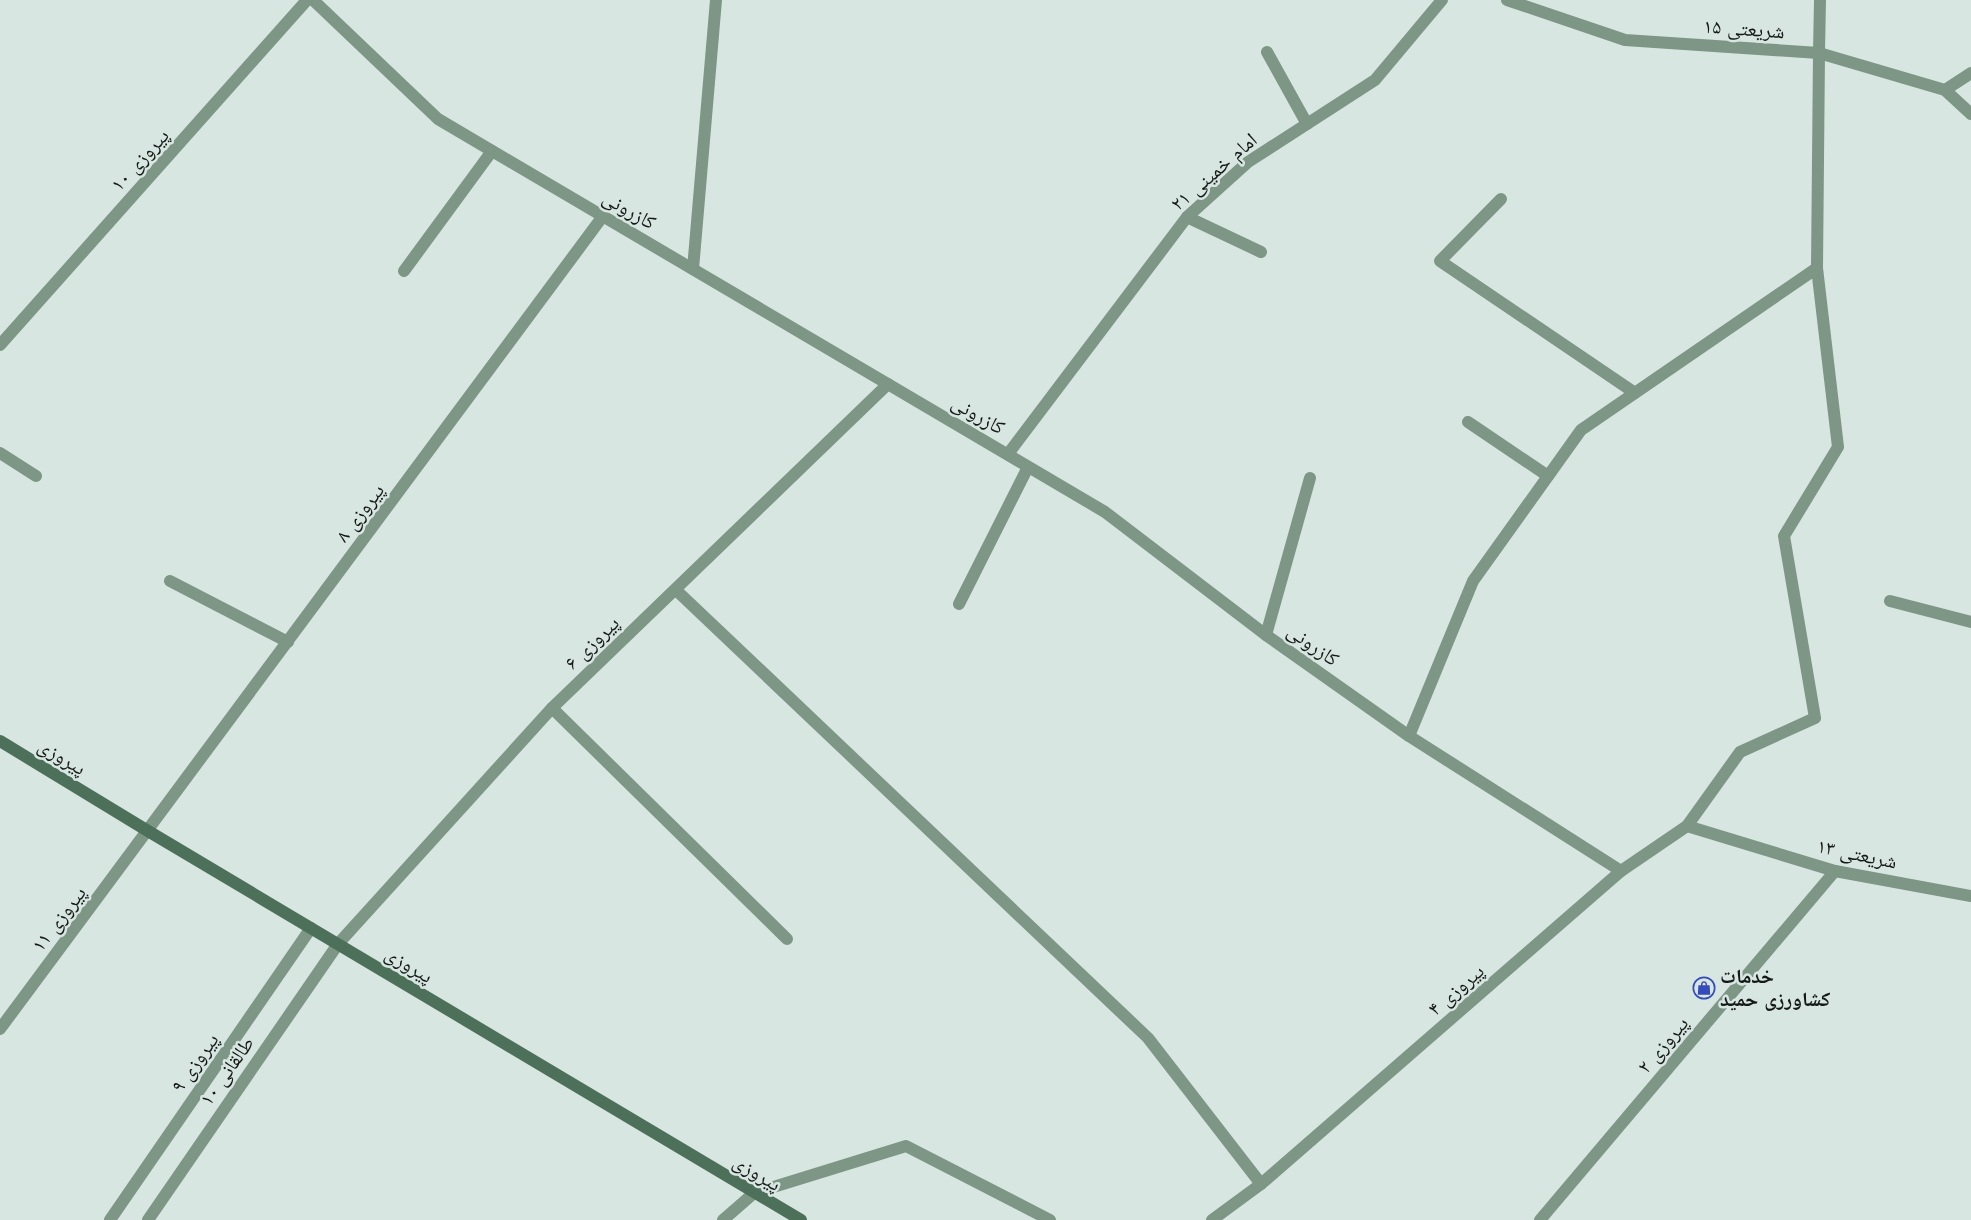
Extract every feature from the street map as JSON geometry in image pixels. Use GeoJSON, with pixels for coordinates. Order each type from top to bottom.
{"type":"FeatureCollection","features":[{"type":"Feature","properties":{"kind":"street","name":"پیروزی ۱۰"},"geometry":{"type":"LineString","coordinates":[[0,345],[307,0]]}},
{"type":"Feature","properties":{"kind":"street","name":"کازرونی"},"geometry":{"type":"LineString","coordinates":[[314,0],[438,119],[1105,512],[1266,635],[1409,736],[1621,871]]}},
{"type":"Feature","properties":{"kind":"street"},"geometry":{"type":"LineString","coordinates":[[693,269],[716,0]]}},
{"type":"Feature","properties":{"kind":"street","name":"امام خمینی ۲۱"},"geometry":{"type":"LineString","coordinates":[[1008,454],[1187,217],[1248,162],[1375,80],[1442,0]]}},
{"type":"Feature","properties":{"kind":"street","name":"شریعتی ۱۵"},"geometry":{"type":"LineString","coordinates":[[1508,0],[1625,40],[1819,53],[1945,90],[1971,114]]}},
{"type":"Feature","properties":{"kind":"street"},"geometry":{"type":"LineString","coordinates":[[1687,826],[1740,752],[1815,718],[1784,536],[1838,447],[1816,268],[1820,0]]}},
{"type":"Feature","properties":{"kind":"street"},"geometry":{"type":"LineString","coordinates":[[1267,52],[1307,124]]}},
{"type":"Feature","properties":{"kind":"street"},"geometry":{"type":"LineString","coordinates":[[1945,90],[1971,73]]}},
{"type":"Feature","properties":{"kind":"street"},"geometry":{"type":"LineString","coordinates":[[404,270],[492,150]]}},
{"type":"Feature","properties":{"kind":"street"},"geometry":{"type":"LineString","coordinates":[[1501,199],[1440,261],[1634,394]]}},
{"type":"Feature","properties":{"kind":"street","name":"پیروزی ۸"},"geometry":{"type":"LineString","coordinates":[[148,831],[603,216]]}},
{"type":"Feature","properties":{"kind":"street"},"geometry":{"type":"LineString","coordinates":[[1187,217],[1261,252]]}},
{"type":"Feature","properties":{"kind":"street"},"geometry":{"type":"LineString","coordinates":[[1409,736],[1473,581],[1581,430],[1816,268]]}},
{"type":"Feature","properties":{"kind":"street","name":"پیروزی ۶"},"geometry":{"type":"LineString","coordinates":[[338,944],[552,708],[888,384]]}},
{"type":"Feature","properties":{"kind":"street"},"geometry":{"type":"LineString","coordinates":[[1468,422],[1548,476]]}},
{"type":"Feature","properties":{"kind":"street"},"geometry":{"type":"LineString","coordinates":[[0,453],[36,476]]}},
{"type":"Feature","properties":{"kind":"street"},"geometry":{"type":"LineString","coordinates":[[959,604],[1028,467]]}},
{"type":"Feature","properties":{"kind":"street"},"geometry":{"type":"LineString","coordinates":[[1266,635],[1310,478]]}},
{"type":"Feature","properties":{"kind":"street"},"geometry":{"type":"LineString","coordinates":[[170,581],[288,642]]}},
{"type":"Feature","properties":{"kind":"street"},"geometry":{"type":"LineString","coordinates":[[676,590],[1148,1038],[1261,1184]]}},
{"type":"Feature","properties":{"kind":"street"},"geometry":{"type":"LineString","coordinates":[[1890,601],[1971,622]]}},
{"type":"Feature","properties":{"kind":"street"},"geometry":{"type":"LineString","coordinates":[[552,708],[787,939]]}},
{"type":"Feature","properties":{"kind":"street","name":"پیروزی"},"geometry":{"type":"LineString","coordinates":[[0,741],[801,1220]]}},
{"type":"Feature","properties":{"kind":"street","name":"شریعتی ۱۳"},"geometry":{"type":"LineString","coordinates":[[1687,826],[1835,871],[1971,896]]}},
{"type":"Feature","properties":{"kind":"street","name":"پیروزی ۴"},"geometry":{"type":"LineString","coordinates":[[1212,1220],[1261,1184],[1621,871],[1687,826]]}},
{"type":"Feature","properties":{"kind":"street","name":"پیروزی ۱۱"},"geometry":{"type":"LineString","coordinates":[[0,1029],[148,831]]}},
{"type":"Feature","properties":{"kind":"street","name":"پیروزی ۲"},"geometry":{"type":"LineString","coordinates":[[1540,1220],[1835,871]]}},
{"type":"Feature","properties":{"kind":"street","name":"پیروزی ۹"},"geometry":{"type":"LineString","coordinates":[[110,1220],[311,928]]}},
{"type":"Feature","properties":{"kind":"street","name":"طالقانی ۱۰"},"geometry":{"type":"LineString","coordinates":[[148,1220],[338,944]]}},
{"type":"Feature","properties":{"kind":"street"},"geometry":{"type":"LineString","coordinates":[[723,1220],[754,1193],[906,1146],[1050,1220]]}},
{"type":"Feature","properties":{"kind":"place","name":"خدمات کشاورزی حمید"},"geometry":{"type":"Point","coordinates":[1704,988]}}]}
